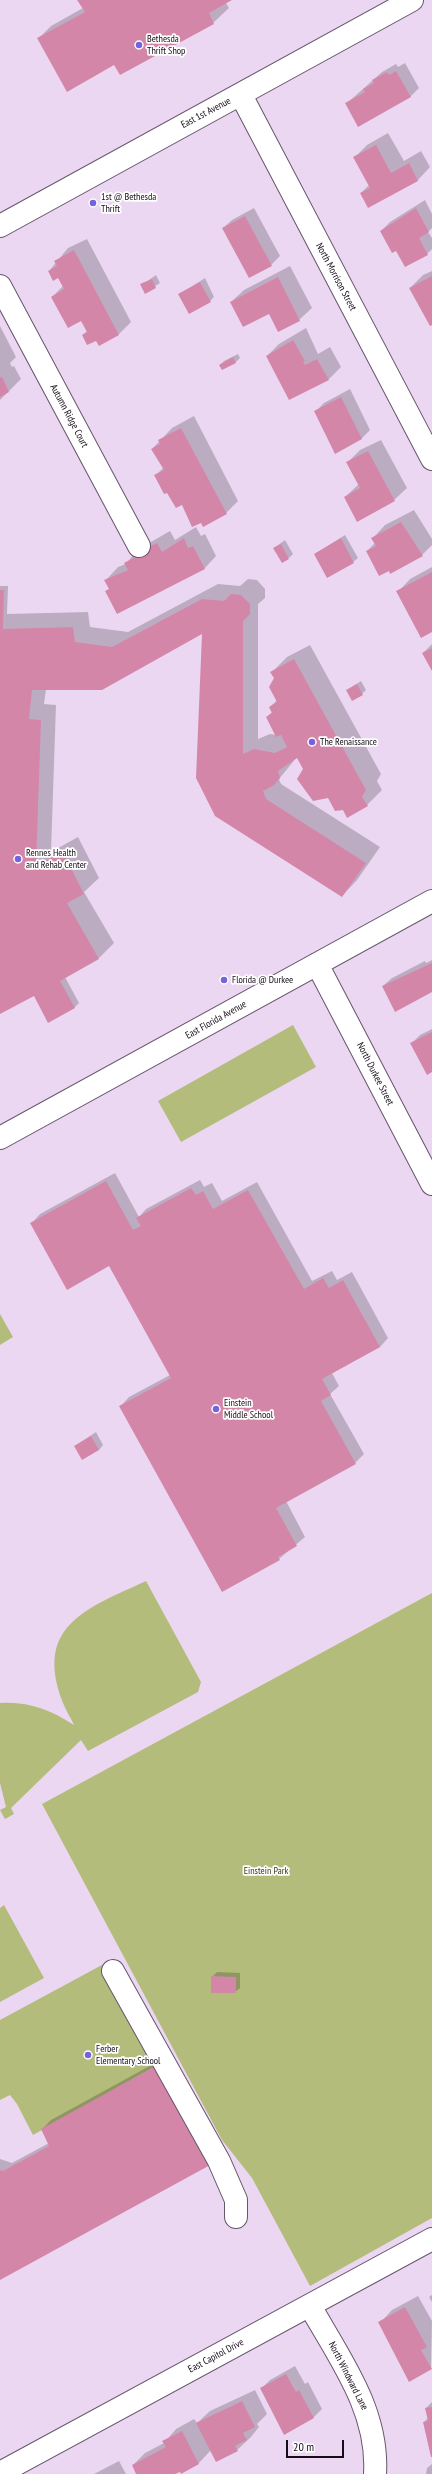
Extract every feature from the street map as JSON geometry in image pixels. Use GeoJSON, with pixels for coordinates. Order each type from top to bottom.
{"type":"FeatureCollection","features":[{"type":"Feature","properties":{"kind":"street","name":"East 1st Avenue"},"geometry":{"type":"LineString","coordinates":[[0,226],[412,0]]}},
{"type":"Feature","properties":{"kind":"street","name":"North Morrison Street"},"geometry":{"type":"LineString","coordinates":[[241,94],[432,459]]}},
{"type":"Feature","properties":{"kind":"street","name":"Autumn Ridge Court"},"geometry":{"type":"LineString","coordinates":[[0,286],[139,546]]}},
{"type":"Feature","properties":{"kind":"street","name":"East Florida Avenue"},"geometry":{"type":"LineString","coordinates":[[0,1138],[432,901]]}},
{"type":"Feature","properties":{"kind":"street","name":"North Durkee Street"},"geometry":{"type":"LineString","coordinates":[[317,964],[432,1184]]}},
{"type":"Feature","properties":{"kind":"street"},"geometry":{"type":"LineString","coordinates":[[112,1971],[219,2161],[236,2200],[236,2217]]}},
{"type":"Feature","properties":{"kind":"street","name":"East Capitol Drive"},"geometry":{"type":"LineString","coordinates":[[0,2473],[21,2469],[432,2239]]}},
{"type":"Feature","properties":{"kind":"street","name":"North Windward Lane"},"geometry":{"type":"LineString","coordinates":[[310,2306],[363,2402],[372,2426],[376,2452],[375,2474]]}},
{"type":"Feature","properties":{"kind":"green space"},"geometry":{"type":"Polygon","coordinates":[[[293,1025],[316,1067],[181,1142],[158,1101],[293,1025]]]}},
{"type":"Feature","properties":{"kind":"green space"},"geometry":{"type":"Polygon","coordinates":[[[0,1314],[13,1337],[0,1345],[0,1314]]]}},
{"type":"Feature","properties":{"kind":"green space"},"geometry":{"type":"Polygon","coordinates":[[[146,1581],[201,1682],[198,1692],[88,1751],[81,1740],[11,1808],[14,1814],[5,1819],[0,1810],[6,1807],[0,1783],[0,1703],[20,1703],[30,1705],[57,1715],[74,1725],[63,1703],[56,1676],[55,1655],[61,1637],[72,1623],[86,1611],[104,1600],[146,1581]]]}},
{"type":"Feature","properties":{"kind":"green space","name":"Einstein Park"},"geometry":{"type":"Polygon","coordinates":[[[432,1593],[432,2218],[310,2286],[252,2178],[222,2140],[42,1804],[432,1593]]]}},
{"type":"Feature","properties":{"kind":"green space"},"geometry":{"type":"Polygon","coordinates":[[[4,1905],[44,1978],[0,2002],[0,1908],[4,1905]]]}},
{"type":"Feature","properties":{"kind":"green space"},"geometry":{"type":"Polygon","coordinates":[[[113,1959],[168,2059],[33,2135],[17,2104],[10,2095],[0,2100],[0,2020],[113,1959]]]}},
{"type":"Feature","properties":{"kind":"building","name":"Bethesda Thrift Shop"},"geometry":{"type":"Polygon","coordinates":[[[77,0],[232,0],[209,13],[214,24],[120,75],[114,65],[67,92],[37,38],[85,12],[77,0]]]}},
{"type":"Feature","properties":{"kind":"building"},"geometry":{"type":"Polygon","coordinates":[[[396,71],[411,97],[358,127],[345,103],[365,92],[363,89],[374,83],[372,80],[387,72],[389,75],[396,71]]]}},
{"type":"Feature","properties":{"kind":"building"},"geometry":{"type":"Polygon","coordinates":[[[376,145],[391,173],[409,163],[418,181],[368,208],[360,193],[370,188],[353,157],[376,145]]]}},
{"type":"Feature","properties":{"kind":"building"},"geometry":{"type":"Polygon","coordinates":[[[416,208],[429,232],[419,238],[428,255],[405,267],[396,251],[392,253],[380,231],[416,208]]]}},
{"type":"Feature","properties":{"kind":"building"},"geometry":{"type":"Polygon","coordinates":[[[245,216],[272,266],[249,278],[222,228],[245,216]]]}},
{"type":"Feature","properties":{"kind":"building"},"geometry":{"type":"Polygon","coordinates":[[[74,250],[119,335],[99,346],[96,341],[87,345],[82,335],[87,332],[81,321],[68,328],[51,297],[64,289],[58,278],[53,281],[48,271],[57,266],[54,261],[74,250]]]}},
{"type":"Feature","properties":{"kind":"building"},"geometry":{"type":"Polygon","coordinates":[[[432,276],[432,325],[430,326],[409,288],[432,276]]]}},
{"type":"Feature","properties":{"kind":"building"},"geometry":{"type":"Polygon","coordinates":[[[278,277],[300,321],[278,332],[269,314],[243,327],[230,302],[278,277]]]}},
{"type":"Feature","properties":{"kind":"building"},"geometry":{"type":"Polygon","coordinates":[[[152,279],[156,288],[145,294],[140,284],[152,279]]]}},
{"type":"Feature","properties":{"kind":"building"},"geometry":{"type":"Polygon","coordinates":[[[200,282],[211,302],[189,314],[178,294],[200,282]]]}},
{"type":"Feature","properties":{"kind":"building"},"geometry":{"type":"Polygon","coordinates":[[[293,340],[305,361],[303,362],[305,365],[317,359],[329,380],[289,400],[266,356],[293,340]]]}},
{"type":"Feature","properties":{"kind":"building"},"geometry":{"type":"Polygon","coordinates":[[[233,357],[236,363],[222,370],[219,365],[233,357]]]}},
{"type":"Feature","properties":{"kind":"building"},"geometry":{"type":"Polygon","coordinates":[[[2,377],[9,392],[0,397],[0,378],[2,377]]]}},
{"type":"Feature","properties":{"kind":"building"},"geometry":{"type":"Polygon","coordinates":[[[341,397],[362,439],[335,454],[314,411],[341,397]]]}},
{"type":"Feature","properties":{"kind":"building"},"geometry":{"type":"Polygon","coordinates":[[[181,428],[227,514],[203,527],[201,523],[192,527],[182,505],[176,508],[167,493],[164,494],[154,475],[164,470],[151,449],[160,444],[158,440],[181,428]]]}},
{"type":"Feature","properties":{"kind":"building"},"geometry":{"type":"Polygon","coordinates":[[[368,451],[395,501],[357,522],[344,497],[360,488],[346,462],[368,451]]]}},
{"type":"Feature","properties":{"kind":"building"},"geometry":{"type":"Polygon","coordinates":[[[401,522],[423,556],[390,574],[389,571],[379,576],[366,551],[376,546],[371,538],[401,522]]]}},
{"type":"Feature","properties":{"kind":"building"},"geometry":{"type":"Polygon","coordinates":[[[184,538],[188,548],[193,546],[205,569],[117,614],[105,591],[109,589],[104,580],[128,570],[124,563],[143,553],[141,551],[157,543],[162,552],[184,538]]]}},
{"type":"Feature","properties":{"kind":"building"},"geometry":{"type":"Polygon","coordinates":[[[341,538],[354,563],[327,578],[314,554],[341,538]]]}},
{"type":"Feature","properties":{"kind":"building"},"geometry":{"type":"Polygon","coordinates":[[[281,544],[289,559],[282,563],[273,548],[281,544]]]}},
{"type":"Feature","properties":{"kind":"building"},"geometry":{"type":"Polygon","coordinates":[[[432,572],[432,632],[421,638],[396,591],[432,572]]]}},
{"type":"Feature","properties":{"kind":"building","name":"The Renaissance"},"geometry":{"type":"Polygon","coordinates":[[[0,590],[4,590],[3,629],[73,627],[75,642],[112,647],[202,599],[224,601],[231,594],[241,595],[250,604],[250,614],[243,621],[243,754],[254,749],[275,753],[287,747],[281,735],[276,737],[266,717],[272,713],[269,707],[277,702],[269,687],[274,678],[270,672],[294,659],[366,790],[362,797],[368,806],[347,818],[343,810],[335,811],[328,798],[313,801],[297,779],[303,769],[297,758],[278,771],[280,778],[274,785],[263,791],[266,799],[366,863],[342,897],[215,816],[196,778],[202,634],[102,690],[32,690],[29,719],[41,720],[36,866],[63,852],[84,894],[67,903],[99,959],[60,981],[75,1008],[48,1023],[34,996],[0,1014],[0,590]]]}},
{"type":"Feature","properties":{"kind":"building"},"geometry":{"type":"Polygon","coordinates":[[[432,648],[432,671],[422,653],[432,648]]]}},
{"type":"Feature","properties":{"kind":"building"},"geometry":{"type":"Polygon","coordinates":[[[357,684],[363,695],[352,701],[346,690],[357,684]]]}},
{"type":"Feature","properties":{"kind":"building"},"geometry":{"type":"Polygon","coordinates":[[[432,963],[432,992],[395,1012],[382,986],[432,963]]]}},
{"type":"Feature","properties":{"kind":"building"},"geometry":{"type":"Polygon","coordinates":[[[432,1032],[432,1072],[427,1075],[410,1043],[432,1032]]]}},
{"type":"Feature","properties":{"kind":"building"},"geometry":{"type":"Polygon","coordinates":[[[106,1181],[133,1230],[141,1226],[136,1218],[191,1188],[196,1195],[203,1191],[213,1209],[248,1190],[304,1289],[323,1278],[329,1288],[343,1280],[380,1347],[322,1379],[331,1395],[321,1401],[356,1464],[276,1508],[297,1546],[278,1557],[280,1560],[222,1592],[119,1406],[171,1378],[109,1266],[67,1290],[30,1223],[106,1181]]]}},
{"type":"Feature","properties":{"kind":"building"},"geometry":{"type":"Polygon","coordinates":[[[91,1436],[99,1450],[82,1460],[74,1446],[91,1436]]]}},
{"type":"Feature","properties":{"kind":"building"},"geometry":{"type":"Polygon","coordinates":[[[211,1976],[236,1977],[236,1993],[211,1993],[211,1976]]]}},
{"type":"Feature","properties":{"kind":"building"},"geometry":{"type":"Polygon","coordinates":[[[158,2065],[212,2164],[0,2280],[0,2170],[3,2171],[49,2146],[41,2129],[158,2065]]]}},
{"type":"Feature","properties":{"kind":"building"},"geometry":{"type":"Polygon","coordinates":[[[405,2307],[427,2347],[421,2350],[432,2369],[409,2382],[378,2322],[405,2307]]]}},
{"type":"Feature","properties":{"kind":"building"},"geometry":{"type":"Polygon","coordinates":[[[286,2374],[296,2392],[299,2390],[314,2418],[284,2435],[260,2388],[286,2374]]]}},
{"type":"Feature","properties":{"kind":"building"},"geometry":{"type":"Polygon","coordinates":[[[242,2401],[255,2427],[243,2433],[247,2440],[235,2446],[238,2451],[216,2462],[196,2423],[242,2401]]]}},
{"type":"Feature","properties":{"kind":"building"},"geometry":{"type":"Polygon","coordinates":[[[432,2407],[431,2457],[423,2422],[428,2421],[425,2408],[432,2407]]]}},
{"type":"Feature","properties":{"kind":"building"},"geometry":{"type":"Polygon","coordinates":[[[182,2431],[199,2464],[181,2474],[180,2472],[175,2474],[136,2474],[132,2465],[166,2447],[162,2441],[182,2431]]]}},
{"type":"Feature","properties":{"kind":"place","name":"Bethesda Thrift Shop"},"geometry":{"type":"Point","coordinates":[139,45]}},
{"type":"Feature","properties":{"kind":"place","name":"1st @ Bethesda Thrift"},"geometry":{"type":"Point","coordinates":[93,203]}},
{"type":"Feature","properties":{"kind":"place","name":"The Renaissance"},"geometry":{"type":"Point","coordinates":[312,742]}},
{"type":"Feature","properties":{"kind":"place","name":"Rennes Health and Rehab Center"},"geometry":{"type":"Point","coordinates":[18,859]}},
{"type":"Feature","properties":{"kind":"place","name":"Florida @ Durkee"},"geometry":{"type":"Point","coordinates":[224,980]}},
{"type":"Feature","properties":{"kind":"place","name":"Einstein Middle School"},"geometry":{"type":"Point","coordinates":[216,1409]}},
{"type":"Feature","properties":{"kind":"place","name":"Ferber Elementary School"},"geometry":{"type":"Point","coordinates":[88,2055]}}]}
